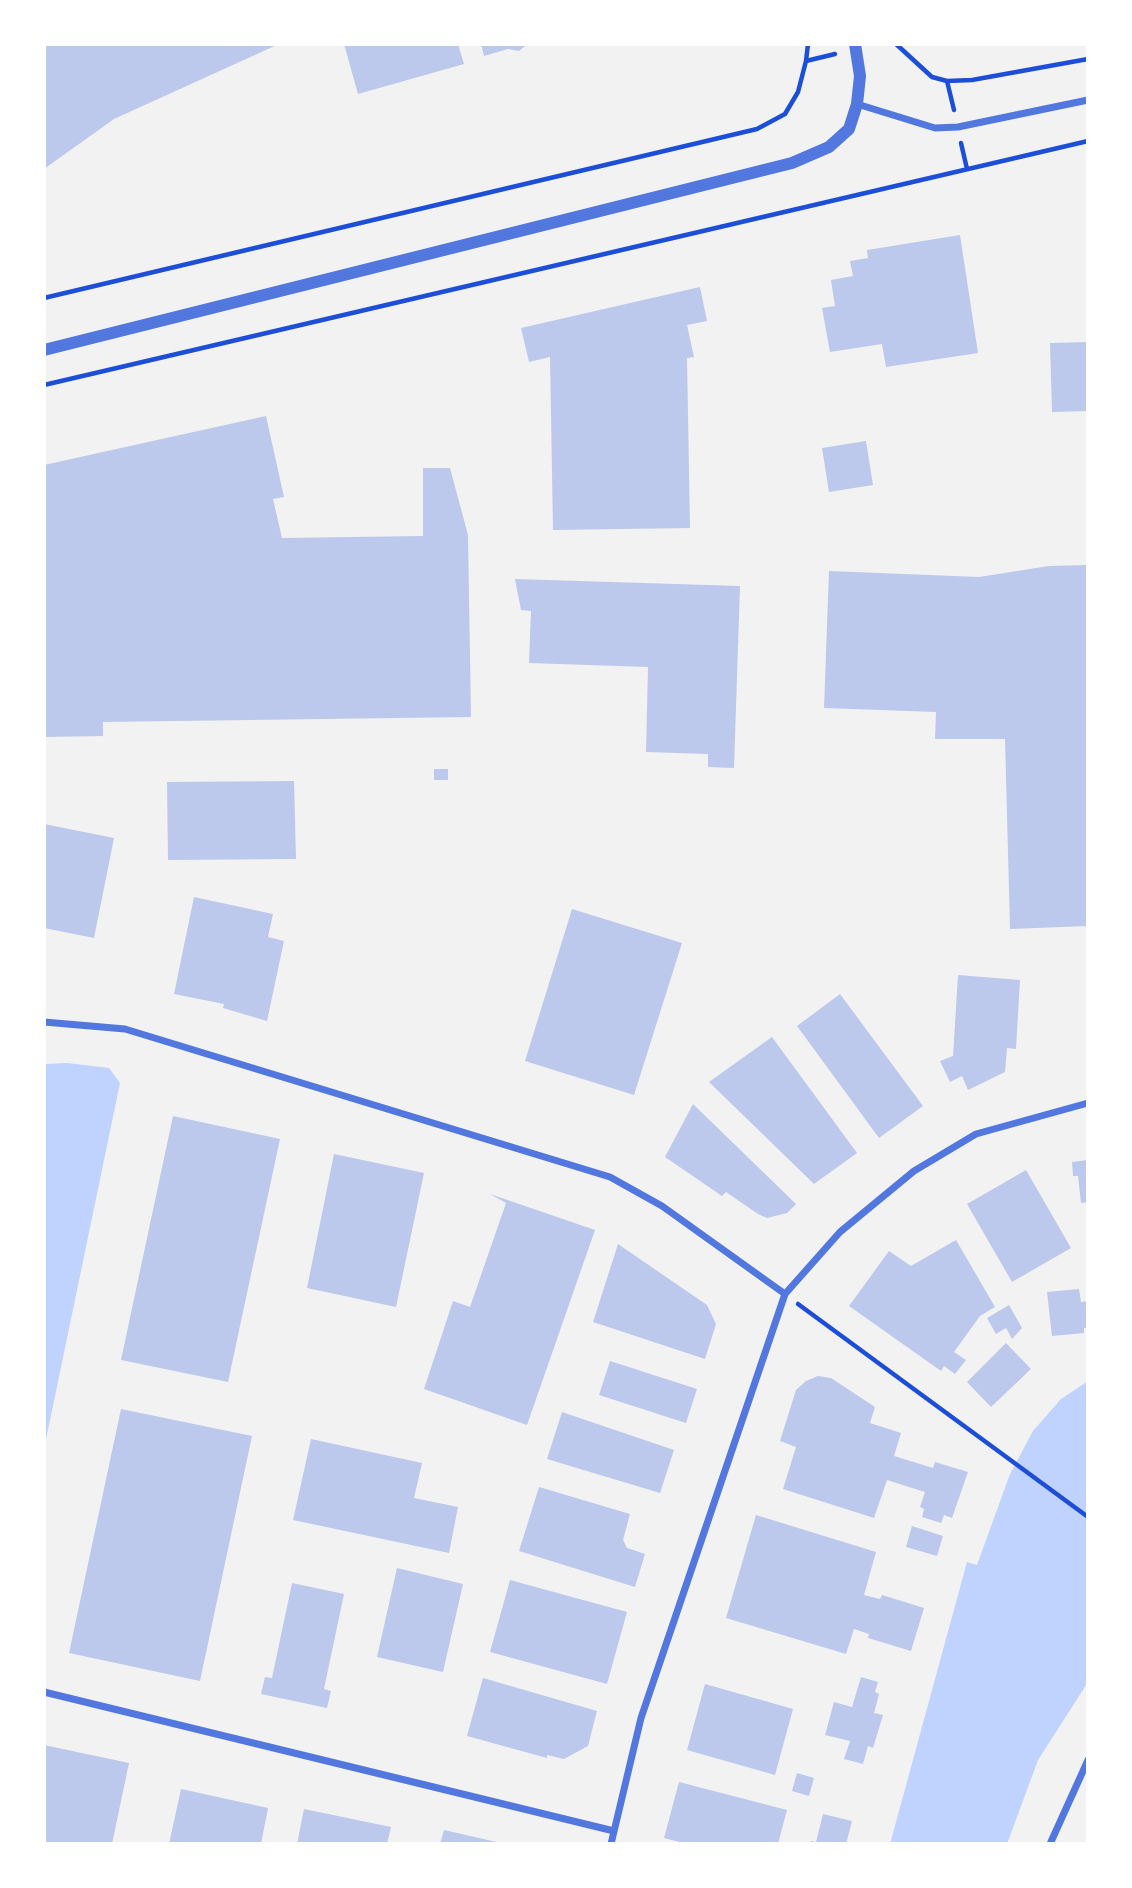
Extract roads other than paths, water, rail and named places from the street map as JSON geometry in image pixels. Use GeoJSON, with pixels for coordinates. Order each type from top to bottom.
{"type":"FeatureCollection","features":[{"type":"Feature","properties":{"kind":"street"},"geometry":{"type":"LineString","coordinates":[[44,349],[792,163],[830,147],[849,129],[857,104],[860,76],[855,46]]}},
{"type":"Feature","properties":{"kind":"street"},"geometry":{"type":"LineString","coordinates":[[857,104],[935,128],[958,127],[1088,100]]}},
{"type":"Feature","properties":{"kind":"street"},"geometry":{"type":"LineString","coordinates":[[44,1022],[125,1029],[610,1177],[662,1206],[785,1294]]}},
{"type":"Feature","properties":{"kind":"street"},"geometry":{"type":"LineString","coordinates":[[611,1844],[641,1718],[785,1294],[841,1232],[914,1171],[976,1133],[1088,1103]]}},
{"type":"Feature","properties":{"kind":"street"},"geometry":{"type":"LineString","coordinates":[[44,1692],[614,1831]]}},
{"type":"Feature","properties":{"kind":"street"},"geometry":{"type":"LineString","coordinates":[[1050,1844],[1088,1760]]}},
{"type":"Feature","properties":{"kind":"water"},"geometry":{"type":"Polygon","coordinates":[[[67,1063],[109,1068],[120,1083],[44,1449],[44,1064],[67,1063]]]}},
{"type":"Feature","properties":{"kind":"water"},"geometry":{"type":"Polygon","coordinates":[[[1088,1381],[1088,1682],[1038,1760],[1007,1844],[890,1844],[967,1562],[977,1565],[1010,1474],[1033,1431],[1061,1399],[1088,1381]]]}}]}
